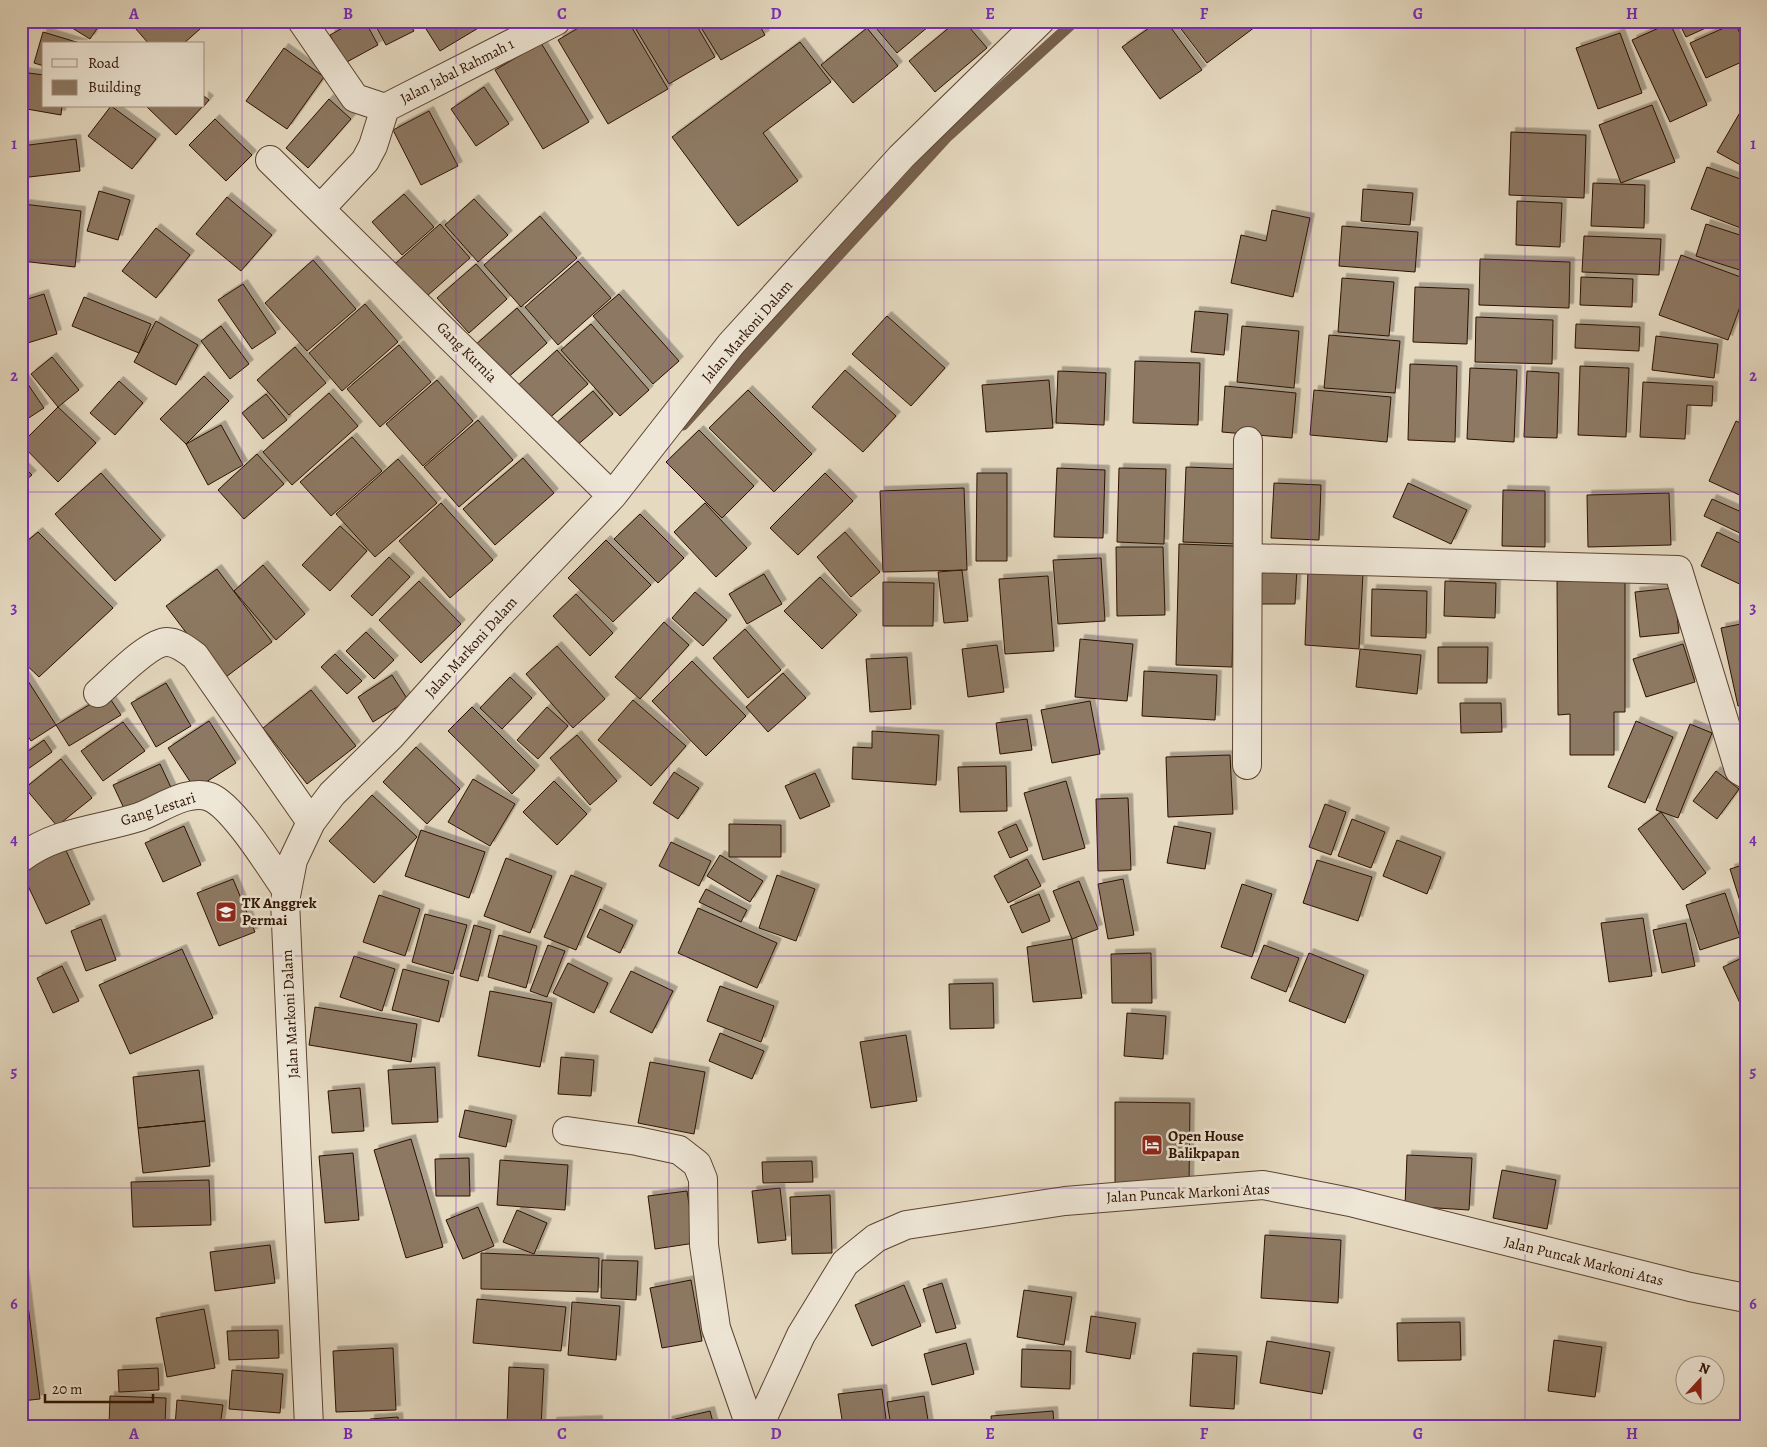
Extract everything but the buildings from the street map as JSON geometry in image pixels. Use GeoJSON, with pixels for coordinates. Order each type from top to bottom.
{"type":"FeatureCollection","features":[{"type":"Feature","properties":{"kind":"street"},"geometry":{"type":"LineString","coordinates":[[302,21],[355,98],[384,108],[373,146],[365,161],[321,208]]}},
{"type":"Feature","properties":{"kind":"street","name":"Jalan Jabal Rahmah 1"},"geometry":{"type":"LineString","coordinates":[[384,108],[556,21]]}},
{"type":"Feature","properties":{"kind":"street","name":"Jalan Markoni Dalam"},"geometry":{"type":"LineString","coordinates":[[309,1426],[285,901],[293,860],[311,822],[332,794],[391,736],[498,616],[612,496],[731,344],[901,157],[1040,21]]}},
{"type":"Feature","properties":{"kind":"street","name":"Gang Kurnia"},"geometry":{"type":"LineString","coordinates":[[270,160],[321,208],[612,496]]}},
{"type":"Feature","properties":{"kind":"street"},"geometry":{"type":"LineString","coordinates":[[1247,765],[1248,441]]}},
{"type":"Feature","properties":{"kind":"street"},"geometry":{"type":"LineString","coordinates":[[1249,558],[1678,570],[1739,770],[1746,774]]}},
{"type":"Feature","properties":{"kind":"street"},"geometry":{"type":"LineString","coordinates":[[98,693],[155,645],[168,642],[181,646],[195,656],[311,822]]}},
{"type":"Feature","properties":{"kind":"street","name":"Gang Lestari"},"geometry":{"type":"LineString","coordinates":[[21,857],[32,849],[81,830],[139,817],[180,800],[203,795],[220,802],[287,891]]}},
{"type":"Feature","properties":{"kind":"street"},"geometry":{"type":"LineString","coordinates":[[567,1131],[637,1141],[679,1150],[697,1164],[703,1179],[704,1245],[716,1328],[750,1426]]}},
{"type":"Feature","properties":{"kind":"street","name":"Jalan Puncak Markoni Atas"},"geometry":{"type":"LineString","coordinates":[[759,1426],[801,1335],[845,1263],[876,1238],[906,1225],[1065,1201],[1263,1186],[1350,1202],[1690,1287],[1746,1298]]}},
{"type":"Feature","properties":{"kind":"waterway"},"geometry":{"type":"LineString","coordinates":[[683,425],[946,138],[1075,21]]}},
{"type":"Feature","properties":{"kind":"place","name":"TK Anggrek Permai"},"geometry":{"type":"Point","coordinates":[226,912]}},
{"type":"Feature","properties":{"kind":"place","name":"Open House Balikpapan"},"geometry":{"type":"Point","coordinates":[1152,1145]}}]}
